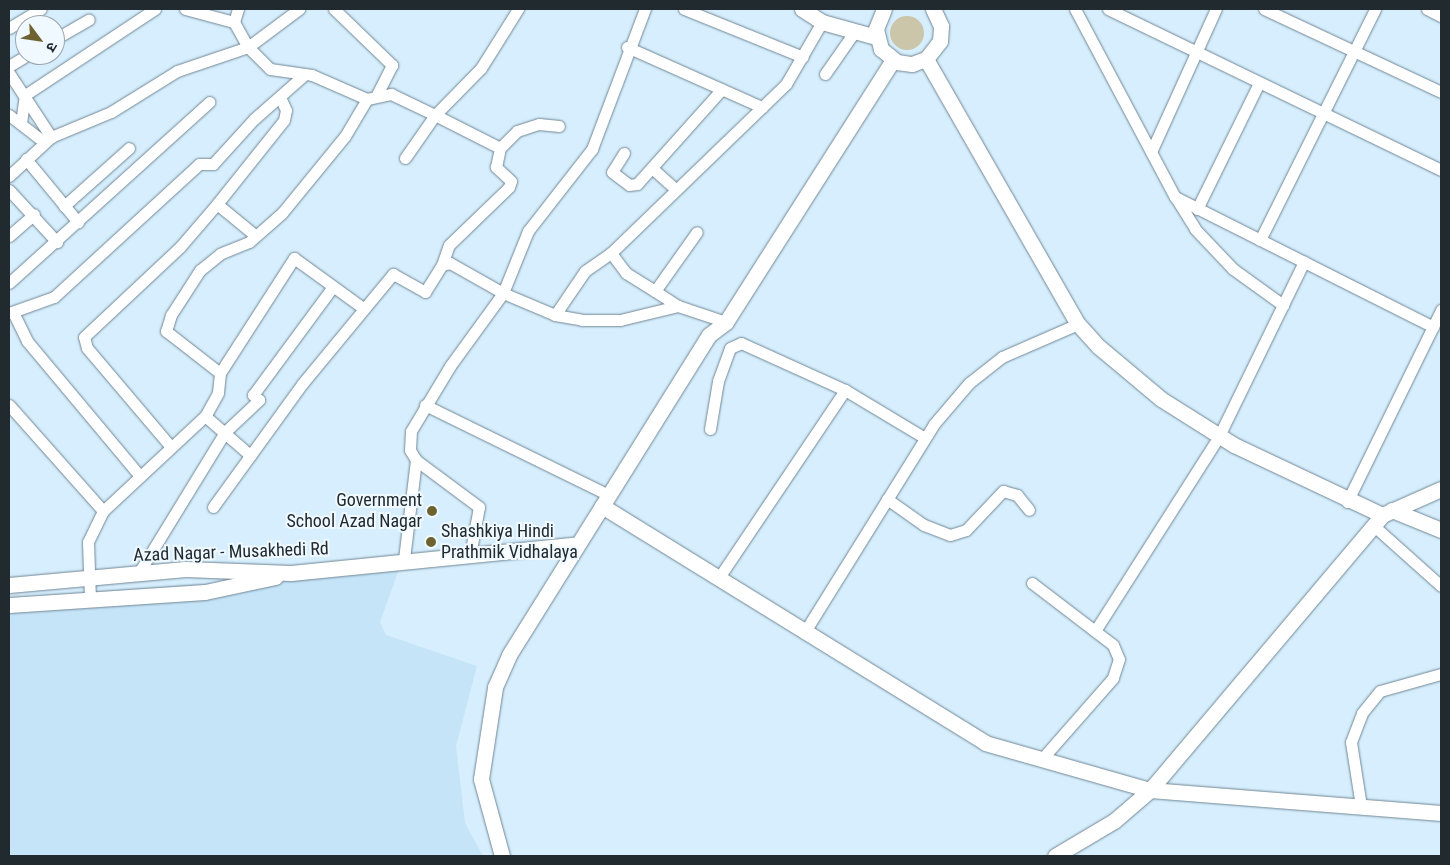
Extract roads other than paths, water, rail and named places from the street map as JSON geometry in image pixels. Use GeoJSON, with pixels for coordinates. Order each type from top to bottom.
{"type":"FeatureCollection","features":[{"type":"Feature","properties":{"kind":"street"},"geometry":{"type":"LineString","coordinates":[[9,28],[41,9]]}},
{"type":"Feature","properties":{"kind":"street"},"geometry":{"type":"LineString","coordinates":[[20,123],[25,95],[155,9]]}},
{"type":"Feature","properties":{"kind":"street"},"geometry":{"type":"LineString","coordinates":[[185,9],[234,22]]}},
{"type":"Feature","properties":{"kind":"street"},"geometry":{"type":"LineString","coordinates":[[238,9],[234,22],[248,48],[270,69],[305,74],[372,97],[391,94],[500,148]]}},
{"type":"Feature","properties":{"kind":"street"},"geometry":{"type":"LineString","coordinates":[[9,176],[47,140],[111,112],[177,70],[248,48],[299,9]]}},
{"type":"Feature","properties":{"kind":"street"},"geometry":{"type":"LineString","coordinates":[[220,373],[166,331],[166,326],[200,270],[220,254],[256,236],[282,213],[339,143],[392,65],[334,9]]}},
{"type":"Feature","properties":{"kind":"street"},"geometry":{"type":"LineString","coordinates":[[405,158],[435,115],[481,68],[518,9]]}},
{"type":"Feature","properties":{"kind":"street"},"geometry":{"type":"LineString","coordinates":[[470,555],[479,507],[416,460],[410,450],[411,431],[425,405],[503,293],[528,231],[592,149],[627,47],[645,9]]}},
{"type":"Feature","properties":{"kind":"street"},"geometry":{"type":"LineString","coordinates":[[684,9],[802,57]]}},
{"type":"Feature","properties":{"kind":"street"},"geometry":{"type":"LineString","coordinates":[[802,9],[822,22],[876,37],[893,60],[912,64],[926,59],[942,34],[933,9]]}},
{"type":"Feature","properties":{"kind":"street"},"geometry":{"type":"LineString","coordinates":[[876,37],[884,9]]}},
{"type":"Feature","properties":{"kind":"street"},"geometry":{"type":"LineString","coordinates":[[1075,9],[1175,197],[1195,229],[1227,264],[1283,305]]}},
{"type":"Feature","properties":{"kind":"street"},"geometry":{"type":"LineString","coordinates":[[1108,9],[1441,170]]}},
{"type":"Feature","properties":{"kind":"street"},"geometry":{"type":"LineString","coordinates":[[1152,152],[1195,51],[1216,9]]}},
{"type":"Feature","properties":{"kind":"street"},"geometry":{"type":"LineString","coordinates":[[1264,9],[1441,92]]}},
{"type":"Feature","properties":{"kind":"street"},"geometry":{"type":"LineString","coordinates":[[1260,240],[1375,9]]}},
{"type":"Feature","properties":{"kind":"street"},"geometry":{"type":"LineString","coordinates":[[65,33],[89,19]]}},
{"type":"Feature","properties":{"kind":"street"},"geometry":{"type":"LineString","coordinates":[[555,316],[585,271],[611,253],[786,84],[822,22]]}},
{"type":"Feature","properties":{"kind":"street"},"geometry":{"type":"LineString","coordinates":[[825,74],[855,31]]}},
{"type":"Feature","properties":{"kind":"street"},"geometry":{"type":"LineString","coordinates":[[627,47],[762,107]]}},
{"type":"Feature","properties":{"kind":"street"},"geometry":{"type":"LineString","coordinates":[[926,59],[1078,324],[1132,376],[1219,436],[1347,502],[1383,517],[1441,530]]}},
{"type":"Feature","properties":{"kind":"street"},"geometry":{"type":"LineString","coordinates":[[502,856],[480,779],[495,687],[574,545],[606,500],[709,335],[726,322],[893,60]]}},
{"type":"Feature","properties":{"kind":"street"},"geometry":{"type":"LineString","coordinates":[[9,72],[25,95],[47,140]]}},
{"type":"Feature","properties":{"kind":"street"},"geometry":{"type":"LineString","coordinates":[[140,476],[27,341],[11,312],[54,297],[199,164],[214,164],[305,74]]}},
{"type":"Feature","properties":{"kind":"street"},"geometry":{"type":"LineString","coordinates":[[1197,209],[1259,83]]}},
{"type":"Feature","properties":{"kind":"street"},"geometry":{"type":"LineString","coordinates":[[624,153],[612,172],[629,184],[638,184],[722,89]]}},
{"type":"Feature","properties":{"kind":"street"},"geometry":{"type":"LineString","coordinates":[[171,447],[87,348],[84,337],[180,247],[217,204],[284,120],[286,110],[280,97]]}},
{"type":"Feature","properties":{"kind":"street"},"geometry":{"type":"LineString","coordinates":[[9,283],[57,242],[209,102]]}},
{"type":"Feature","properties":{"kind":"street"},"geometry":{"type":"LineString","coordinates":[[9,115],[47,140]]}},
{"type":"Feature","properties":{"kind":"street"},"geometry":{"type":"LineString","coordinates":[[214,507],[250,455],[363,308],[396,273],[425,292],[442,266],[448,245],[509,187],[511,181],[496,167],[500,148],[516,131],[540,124],[559,126]]}},
{"type":"Feature","properties":{"kind":"street"},"geometry":{"type":"LineString","coordinates":[[64,206],[129,148]]}},
{"type":"Feature","properties":{"kind":"street"},"geometry":{"type":"LineString","coordinates":[[26,159],[78,222]]}},
{"type":"Feature","properties":{"kind":"street"},"geometry":{"type":"LineString","coordinates":[[653,169],[676,190]]}},
{"type":"Feature","properties":{"kind":"street"},"geometry":{"type":"LineString","coordinates":[[9,190],[34,214],[57,242]]}},
{"type":"Feature","properties":{"kind":"street"},"geometry":{"type":"LineString","coordinates":[[1175,197],[1433,327]]}},
{"type":"Feature","properties":{"kind":"street"},"geometry":{"type":"LineString","coordinates":[[217,204],[256,236]]}},
{"type":"Feature","properties":{"kind":"street"},"geometry":{"type":"LineString","coordinates":[[9,236],[34,214]]}},
{"type":"Feature","properties":{"kind":"street"},"geometry":{"type":"LineString","coordinates":[[656,292],[698,232]]}},
{"type":"Feature","properties":{"kind":"street"},"geometry":{"type":"LineString","coordinates":[[611,253],[626,273],[678,306],[726,322]]}},
{"type":"Feature","properties":{"kind":"street"},"geometry":{"type":"LineString","coordinates":[[90,600],[88,542],[103,511],[205,416],[218,393],[220,373],[294,258],[332,288],[363,308]]}},
{"type":"Feature","properties":{"kind":"street"},"geometry":{"type":"LineString","coordinates":[[1094,631],[1219,436],[1304,262]]}},
{"type":"Feature","properties":{"kind":"street"},"geometry":{"type":"LineString","coordinates":[[442,266],[455,264],[503,293],[555,316],[602,321],[678,306]]}},
{"type":"Feature","properties":{"kind":"street"},"geometry":{"type":"LineString","coordinates":[[138,574],[225,432],[259,400],[253,395],[332,288]]}},
{"type":"Feature","properties":{"kind":"street"},"geometry":{"type":"LineString","coordinates":[[1347,502],[1441,310]]}},
{"type":"Feature","properties":{"kind":"street"},"geometry":{"type":"LineString","coordinates":[[804,633],[925,438],[969,383],[996,362],[1078,324]]}},
{"type":"Feature","properties":{"kind":"street"},"geometry":{"type":"LineString","coordinates":[[710,430],[718,381],[735,344],[748,345],[782,365],[845,390],[925,438]]}},
{"type":"Feature","properties":{"kind":"street"},"geometry":{"type":"LineString","coordinates":[[718,579],[845,390]]}},
{"type":"Feature","properties":{"kind":"street"},"geometry":{"type":"LineString","coordinates":[[9,405],[103,511]]}},
{"type":"Feature","properties":{"kind":"street"},"geometry":{"type":"LineString","coordinates":[[425,405],[606,500],[718,579],[960,730],[1041,760],[1150,790],[1441,813]]}},
{"type":"Feature","properties":{"kind":"street"},"geometry":{"type":"LineString","coordinates":[[205,416],[250,455]]}},
{"type":"Feature","properties":{"kind":"street"},"geometry":{"type":"LineString","coordinates":[[404,559],[416,460]]}},
{"type":"Feature","properties":{"kind":"street"},"geometry":{"type":"LineString","coordinates":[[1056,856],[1114,821],[1150,790],[1383,517],[1441,490]]}},
{"type":"Feature","properties":{"kind":"street"},"geometry":{"type":"LineString","coordinates":[[886,499],[924,525],[950,535],[966,530],[1003,492],[1017,495],[1029,510]]}},
{"type":"Feature","properties":{"kind":"street"},"geometry":{"type":"LineString","coordinates":[[1383,517],[1441,586]]}},
{"type":"Feature","properties":{"kind":"street","name":"Azad Nagar - Musakhedi Rd"},"geometry":{"type":"LineString","coordinates":[[9,585],[185,569],[291,573],[404,559],[574,545]]}},
{"type":"Feature","properties":{"kind":"street"},"geometry":{"type":"LineString","coordinates":[[9,605],[205,592],[291,573]]}},
{"type":"Feature","properties":{"kind":"street"},"geometry":{"type":"LineString","coordinates":[[1032,583],[1118,652],[1113,678],[1041,760]]}},
{"type":"Feature","properties":{"kind":"street"},"geometry":{"type":"LineString","coordinates":[[1361,806],[1351,742],[1362,713],[1380,691],[1441,674]]}},
{"type":"Feature","properties":{"kind":"place","name":"Government School Azad Nagar"},"geometry":{"type":"Point","coordinates":[432,511]}},
{"type":"Feature","properties":{"kind":"place","name":"Shashkiya Hindi Prathmik Vidhalaya"},"geometry":{"type":"Point","coordinates":[431,542]}}]}
